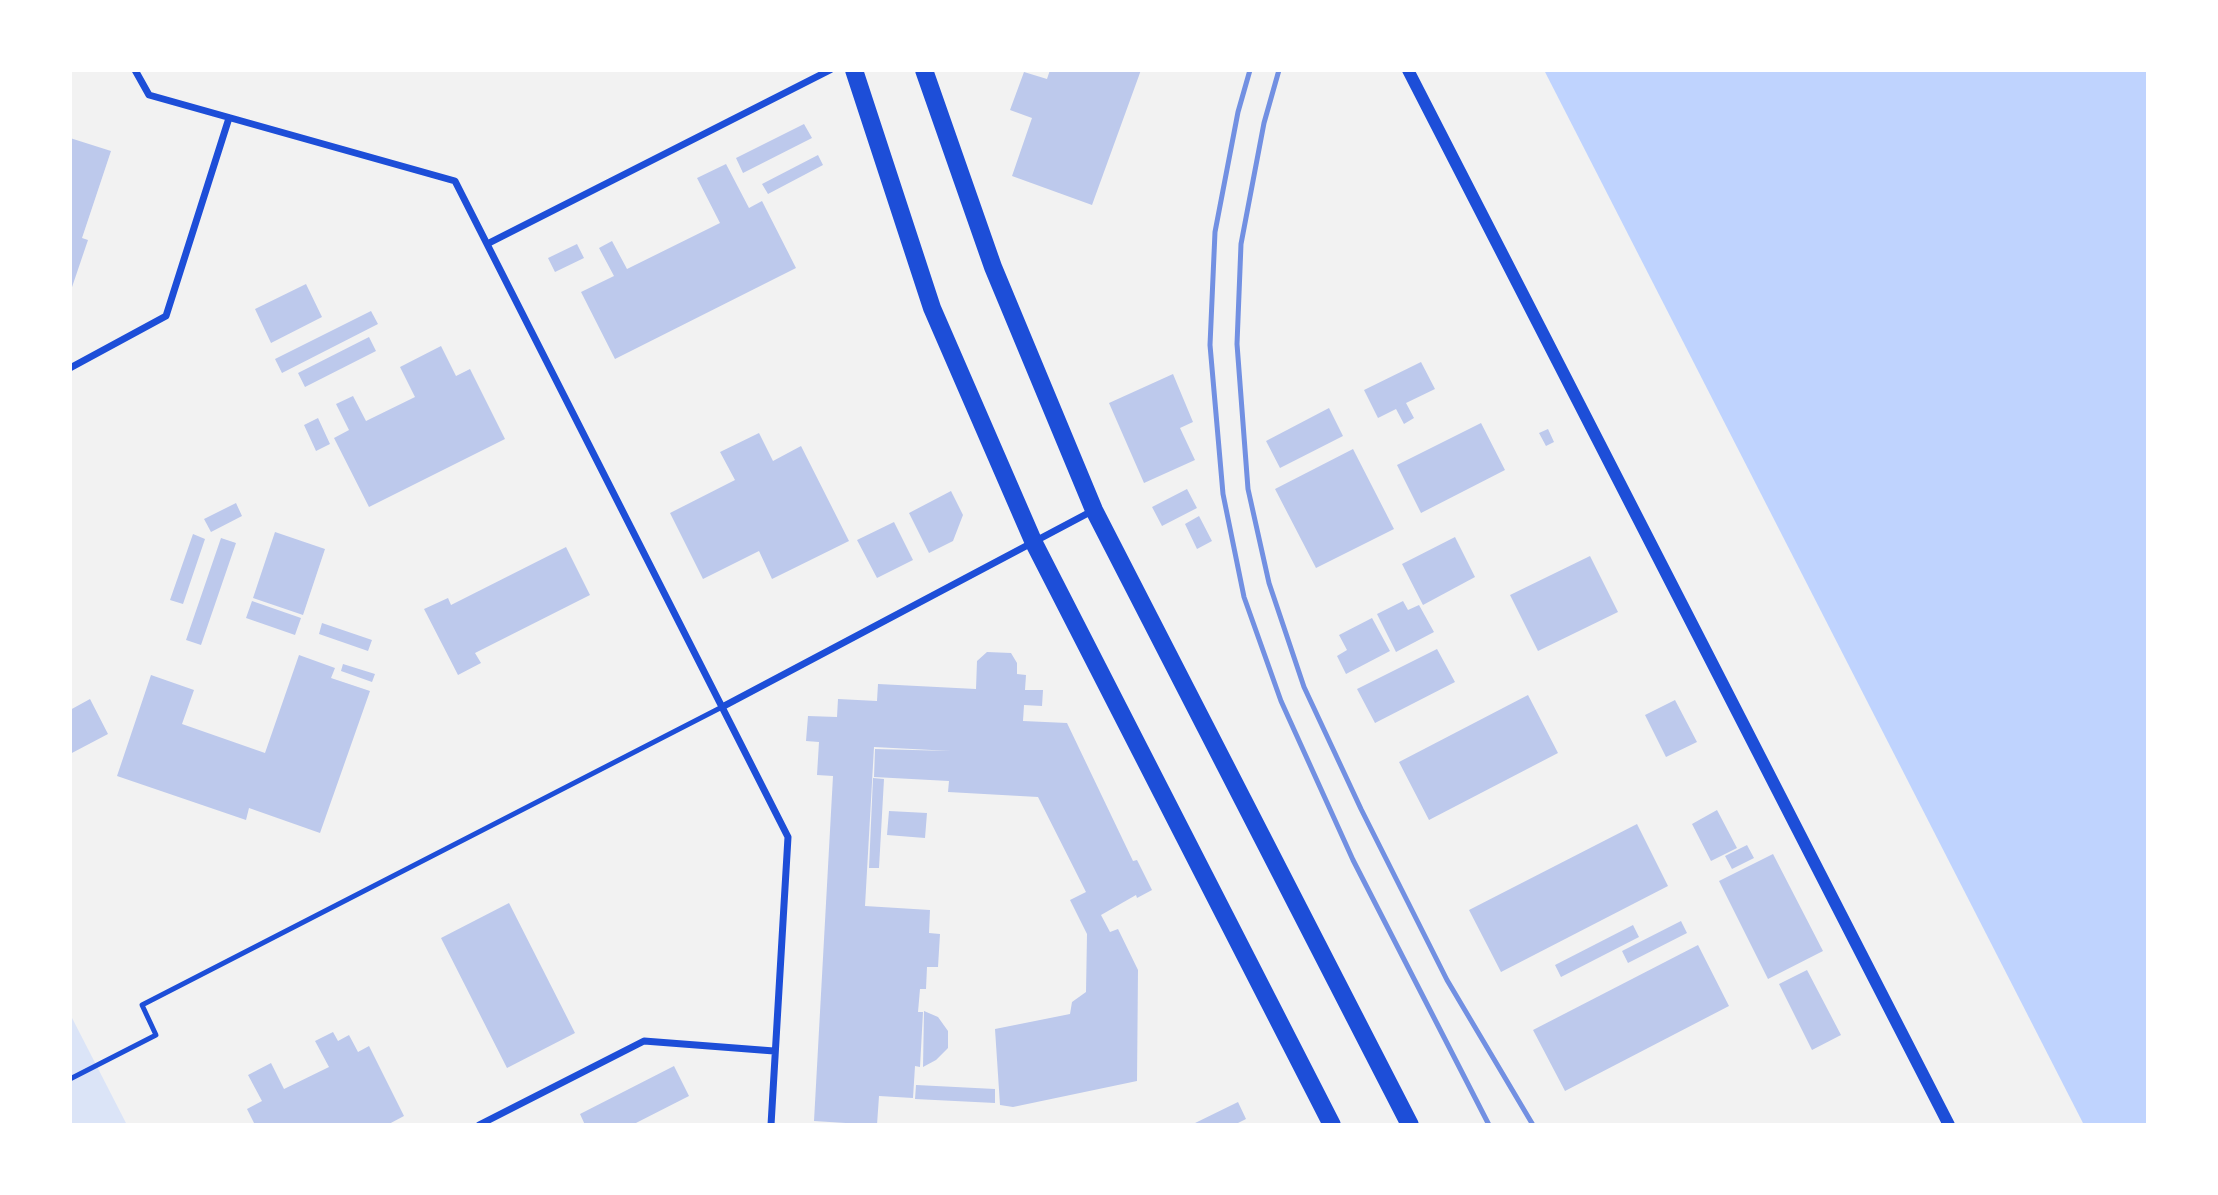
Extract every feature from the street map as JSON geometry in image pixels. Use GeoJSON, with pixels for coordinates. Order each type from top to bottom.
{"type":"FeatureCollection","features":[{"type":"Feature","properties":{"kind":"main road"},"geometry":{"type":"LineString","coordinates":[[854,70],[932,308],[1034,543],[1332,1125]]}},
{"type":"Feature","properties":{"kind":"main road"},"geometry":{"type":"LineString","coordinates":[[924,70],[993,267],[1094,510],[1410,1125]]}},
{"type":"Feature","properties":{"kind":"street"},"geometry":{"type":"LineString","coordinates":[[135,70],[149,95],[455,181],[489,243],[788,837],[771,1125]]}},
{"type":"Feature","properties":{"kind":"street"},"geometry":{"type":"LineString","coordinates":[[489,243],[830,70]]}},
{"type":"Feature","properties":{"kind":"street"},"geometry":{"type":"LineString","coordinates":[[1408,70],[1949,1125]]}},
{"type":"Feature","properties":{"kind":"street"},"geometry":{"type":"LineString","coordinates":[[70,368],[166,316],[229,118]]}},
{"type":"Feature","properties":{"kind":"street"},"geometry":{"type":"LineString","coordinates":[[724,706],[1094,510]]}},
{"type":"Feature","properties":{"kind":"street"},"geometry":{"type":"LineString","coordinates":[[479,1125],[644,1041],[774,1051]]}},
{"type":"Feature","properties":{"kind":"lane"},"geometry":{"type":"LineString","coordinates":[[70,1079],[156,1035],[142,1005],[724,706]]}},
{"type":"Feature","properties":{"kind":"shaded area"},"geometry":{"type":"Polygon","coordinates":[[[70,1014],[127,1125],[70,1125],[70,1014]]]}},
{"type":"Feature","properties":{"kind":"water"},"geometry":{"type":"Polygon","coordinates":[[[1544,70],[2148,70],[2148,1125],[2084,1125],[1544,70]]]}},
{"type":"Feature","properties":{"kind":"building"},"geometry":{"type":"Polygon","coordinates":[[[1050,70],[1141,70],[1092,205],[1012,176],[1032,118],[1010,110],[1024,72],[1047,79],[1050,70]]]}},
{"type":"Feature","properties":{"kind":"building"},"geometry":{"type":"Polygon","coordinates":[[[804,124],[812,138],[743,173],[736,158],[804,124]]]}},
{"type":"Feature","properties":{"kind":"building"},"geometry":{"type":"Polygon","coordinates":[[[70,138],[111,151],[82,238],[88,240],[70,293],[70,138]]]}},
{"type":"Feature","properties":{"kind":"building"},"geometry":{"type":"Polygon","coordinates":[[[818,155],[823,165],[768,194],[762,184],[818,155]]]}},
{"type":"Feature","properties":{"kind":"building"},"geometry":{"type":"Polygon","coordinates":[[[726,164],[749,208],[762,201],[796,268],[615,359],[581,292],[614,276],[599,248],[612,241],[627,269],[720,223],[697,178],[726,164]]]}},
{"type":"Feature","properties":{"kind":"building"},"geometry":{"type":"Polygon","coordinates":[[[577,244],[584,258],[555,272],[548,258],[577,244]]]}},
{"type":"Feature","properties":{"kind":"building"},"geometry":{"type":"Polygon","coordinates":[[[306,284],[322,317],[271,343],[255,309],[306,284]]]}},
{"type":"Feature","properties":{"kind":"building"},"geometry":{"type":"Polygon","coordinates":[[[371,311],[378,324],[282,373],[275,359],[371,311]]]}},
{"type":"Feature","properties":{"kind":"building"},"geometry":{"type":"Polygon","coordinates":[[[369,337],[376,351],[305,387],[298,373],[369,337]]]}},
{"type":"Feature","properties":{"kind":"building"},"geometry":{"type":"Polygon","coordinates":[[[441,346],[456,376],[470,369],[505,439],[369,507],[334,438],[349,430],[336,404],[353,396],[366,421],[415,397],[400,367],[441,346]]]}},
{"type":"Feature","properties":{"kind":"building"},"geometry":{"type":"Polygon","coordinates":[[[1421,362],[1435,389],[1406,403],[1414,418],[1404,424],[1396,409],[1378,418],[1364,390],[1421,362]]]}},
{"type":"Feature","properties":{"kind":"building"},"geometry":{"type":"Polygon","coordinates":[[[1173,374],[1193,422],[1180,428],[1195,460],[1144,483],[1109,403],[1173,374]]]}},
{"type":"Feature","properties":{"kind":"building"},"geometry":{"type":"Polygon","coordinates":[[[1329,408],[1343,436],[1280,468],[1266,441],[1329,408]]]}},
{"type":"Feature","properties":{"kind":"building"},"geometry":{"type":"Polygon","coordinates":[[[318,418],[330,444],[316,451],[304,425],[318,418]]]}},
{"type":"Feature","properties":{"kind":"building"},"geometry":{"type":"Polygon","coordinates":[[[1481,423],[1505,470],[1421,513],[1397,465],[1481,423]]]}},
{"type":"Feature","properties":{"kind":"building"},"geometry":{"type":"Polygon","coordinates":[[[1548,429],[1554,442],[1546,446],[1539,433],[1548,429]]]}},
{"type":"Feature","properties":{"kind":"building"},"geometry":{"type":"Polygon","coordinates":[[[759,433],[773,461],[801,446],[849,541],[772,579],[759,551],[703,579],[670,513],[735,480],[720,452],[759,433]]]}},
{"type":"Feature","properties":{"kind":"building"},"geometry":{"type":"Polygon","coordinates":[[[1353,449],[1394,529],[1316,568],[1275,489],[1353,449]]]}},
{"type":"Feature","properties":{"kind":"building"},"geometry":{"type":"Polygon","coordinates":[[[1187,489],[1197,508],[1162,526],[1152,507],[1187,489]]]}},
{"type":"Feature","properties":{"kind":"building"},"geometry":{"type":"Polygon","coordinates":[[[951,491],[963,515],[953,541],[929,553],[909,513],[951,491]]]}},
{"type":"Feature","properties":{"kind":"building"},"geometry":{"type":"Polygon","coordinates":[[[236,503],[242,516],[211,532],[204,519],[236,503]]]}},
{"type":"Feature","properties":{"kind":"building"},"geometry":{"type":"Polygon","coordinates":[[[1199,516],[1212,541],[1197,549],[1185,524],[1199,516]]]}},
{"type":"Feature","properties":{"kind":"building"},"geometry":{"type":"Polygon","coordinates":[[[894,522],[913,560],[877,578],[857,540],[894,522]]]}},
{"type":"Feature","properties":{"kind":"building"},"geometry":{"type":"Polygon","coordinates":[[[275,532],[325,549],[303,615],[253,598],[275,532]]]}},
{"type":"Feature","properties":{"kind":"building"},"geometry":{"type":"Polygon","coordinates":[[[193,534],[205,539],[183,604],[170,600],[193,534]]]}},
{"type":"Feature","properties":{"kind":"building"},"geometry":{"type":"Polygon","coordinates":[[[1455,537],[1475,577],[1423,605],[1402,564],[1455,537]]]}},
{"type":"Feature","properties":{"kind":"building"},"geometry":{"type":"Polygon","coordinates":[[[221,538],[236,543],[201,645],[186,640],[221,538]]]}},
{"type":"Feature","properties":{"kind":"building"},"geometry":{"type":"Polygon","coordinates":[[[566,547],[590,595],[475,653],[481,663],[458,675],[424,609],[448,598],[451,605],[566,547]]]}},
{"type":"Feature","properties":{"kind":"building"},"geometry":{"type":"Polygon","coordinates":[[[1590,556],[1618,612],[1538,651],[1510,595],[1590,556]]]}},
{"type":"Feature","properties":{"kind":"building"},"geometry":{"type":"Polygon","coordinates":[[[252,601],[301,618],[295,635],[246,618],[252,601]]]}},
{"type":"Feature","properties":{"kind":"building"},"geometry":{"type":"Polygon","coordinates":[[[1403,601],[1408,610],[1419,605],[1434,632],[1396,652],[1377,614],[1403,601]]]}},
{"type":"Feature","properties":{"kind":"building"},"geometry":{"type":"Polygon","coordinates":[[[1372,618],[1390,651],[1346,674],[1337,656],[1347,650],[1339,635],[1372,618]]]}},
{"type":"Feature","properties":{"kind":"building"},"geometry":{"type":"Polygon","coordinates":[[[322,623],[372,640],[368,651],[319,634],[322,623]]]}},
{"type":"Feature","properties":{"kind":"building"},"geometry":{"type":"Polygon","coordinates":[[[1437,649],[1455,682],[1375,723],[1357,689],[1437,649]]]}},
{"type":"Feature","properties":{"kind":"building"},"geometry":{"type":"Polygon","coordinates":[[[987,652],[1011,653],[1017,663],[1017,674],[1026,675],[1025,690],[1043,690],[1042,706],[1024,705],[1023,721],[1067,723],[1133,861],[1137,860],[1152,890],[1137,898],[1136,895],[1101,915],[1110,932],[1118,929],[1138,970],[1137,1081],[1013,1107],[1000,1105],[995,1029],[1070,1014],[1072,1002],[1086,992],[1087,934],[1070,900],[1086,892],[1038,797],[948,792],[949,781],[874,777],[875,749],[951,751],[874,747],[865,906],[930,910],[929,933],[940,934],[938,967],[927,967],[926,989],[920,989],[918,1012],[923,1012],[920,1067],[915,1066],[913,1098],[879,1096],[877,1125],[814,1121],[833,776],[817,775],[819,742],[806,741],[808,716],[837,717],[838,699],[877,701],[878,684],[976,689],[977,661],[987,652]]]}},
{"type":"Feature","properties":{"kind":"building"},"geometry":{"type":"Polygon","coordinates":[[[299,655],[335,668],[331,678],[370,691],[320,833],[249,808],[246,820],[117,776],[151,675],[194,690],[182,724],[265,753],[299,655]]]}},
{"type":"Feature","properties":{"kind":"building"},"geometry":{"type":"Polygon","coordinates":[[[343,664],[375,674],[372,682],[341,671],[343,664]]]}},
{"type":"Feature","properties":{"kind":"building"},"geometry":{"type":"Polygon","coordinates":[[[1528,695],[1558,753],[1429,820],[1399,762],[1528,695]]]}},
{"type":"Feature","properties":{"kind":"building"},"geometry":{"type":"Polygon","coordinates":[[[90,699],[108,734],[70,754],[70,710],[90,699]]]}},
{"type":"Feature","properties":{"kind":"building"},"geometry":{"type":"Polygon","coordinates":[[[1675,700],[1697,742],[1666,757],[1645,715],[1675,700]]]}},
{"type":"Feature","properties":{"kind":"building"},"geometry":{"type":"Polygon","coordinates":[[[873,778],[884,779],[879,868],[869,868],[873,778]]]}},
{"type":"Feature","properties":{"kind":"building"},"geometry":{"type":"Polygon","coordinates":[[[1717,810],[1737,848],[1711,861],[1692,824],[1717,810]]]}},
{"type":"Feature","properties":{"kind":"building"},"geometry":{"type":"Polygon","coordinates":[[[889,811],[927,813],[925,838],[887,835],[889,811]]]}},
{"type":"Feature","properties":{"kind":"building"},"geometry":{"type":"Polygon","coordinates":[[[1637,824],[1668,886],[1501,972],[1469,910],[1637,824]]]}},
{"type":"Feature","properties":{"kind":"building"},"geometry":{"type":"Polygon","coordinates":[[[1747,845],[1754,858],[1732,869],[1725,856],[1747,845]]]}},
{"type":"Feature","properties":{"kind":"building"},"geometry":{"type":"Polygon","coordinates":[[[1773,854],[1823,951],[1768,979],[1719,881],[1773,854]]]}},
{"type":"Feature","properties":{"kind":"building"},"geometry":{"type":"Polygon","coordinates":[[[509,903],[575,1033],[507,1068],[441,938],[509,903]]]}},
{"type":"Feature","properties":{"kind":"building"},"geometry":{"type":"Polygon","coordinates":[[[1681,921],[1687,933],[1628,963],[1622,951],[1681,921]]]}},
{"type":"Feature","properties":{"kind":"building"},"geometry":{"type":"Polygon","coordinates":[[[1633,925],[1639,937],[1561,977],[1555,965],[1633,925]]]}},
{"type":"Feature","properties":{"kind":"building"},"geometry":{"type":"Polygon","coordinates":[[[1698,945],[1729,1006],[1565,1091],[1533,1030],[1698,945]]]}},
{"type":"Feature","properties":{"kind":"building"},"geometry":{"type":"Polygon","coordinates":[[[1807,970],[1841,1035],[1812,1050],[1779,984],[1807,970]]]}},
{"type":"Feature","properties":{"kind":"building"},"geometry":{"type":"Polygon","coordinates":[[[924,1011],[938,1017],[948,1031],[948,1048],[936,1060],[923,1067],[924,1011]]]}},
{"type":"Feature","properties":{"kind":"building"},"geometry":{"type":"Polygon","coordinates":[[[333,1032],[338,1041],[349,1035],[358,1052],[369,1046],[404,1116],[387,1125],[255,1125],[247,1109],[262,1101],[248,1075],[271,1063],[284,1089],[329,1067],[315,1041],[333,1032]]]}},
{"type":"Feature","properties":{"kind":"building"},"geometry":{"type":"Polygon","coordinates":[[[674,1066],[689,1096],[632,1125],[585,1125],[580,1114],[674,1066]]]}},
{"type":"Feature","properties":{"kind":"building"},"geometry":{"type":"Polygon","coordinates":[[[916,1085],[995,1089],[995,1103],[915,1099],[916,1085]]]}},
{"type":"Feature","properties":{"kind":"building"},"geometry":{"type":"Polygon","coordinates":[[[1238,1102],[1246,1119],[1234,1125],[1191,1125],[1238,1102]]]}},
{"type":"Feature","properties":{"kind":"railway"},"geometry":{"type":"LineString","coordinates":[[1250,70],[1238,112],[1215,232],[1210,345],[1223,494],[1244,597],[1281,701],[1353,860],[1489,1125]]}},
{"type":"Feature","properties":{"kind":"railway"},"geometry":{"type":"LineString","coordinates":[[1279,70],[1264,123],[1241,244],[1237,344],[1248,489],[1269,583],[1304,687],[1361,809],[1447,980],[1533,1125]]}}]}
